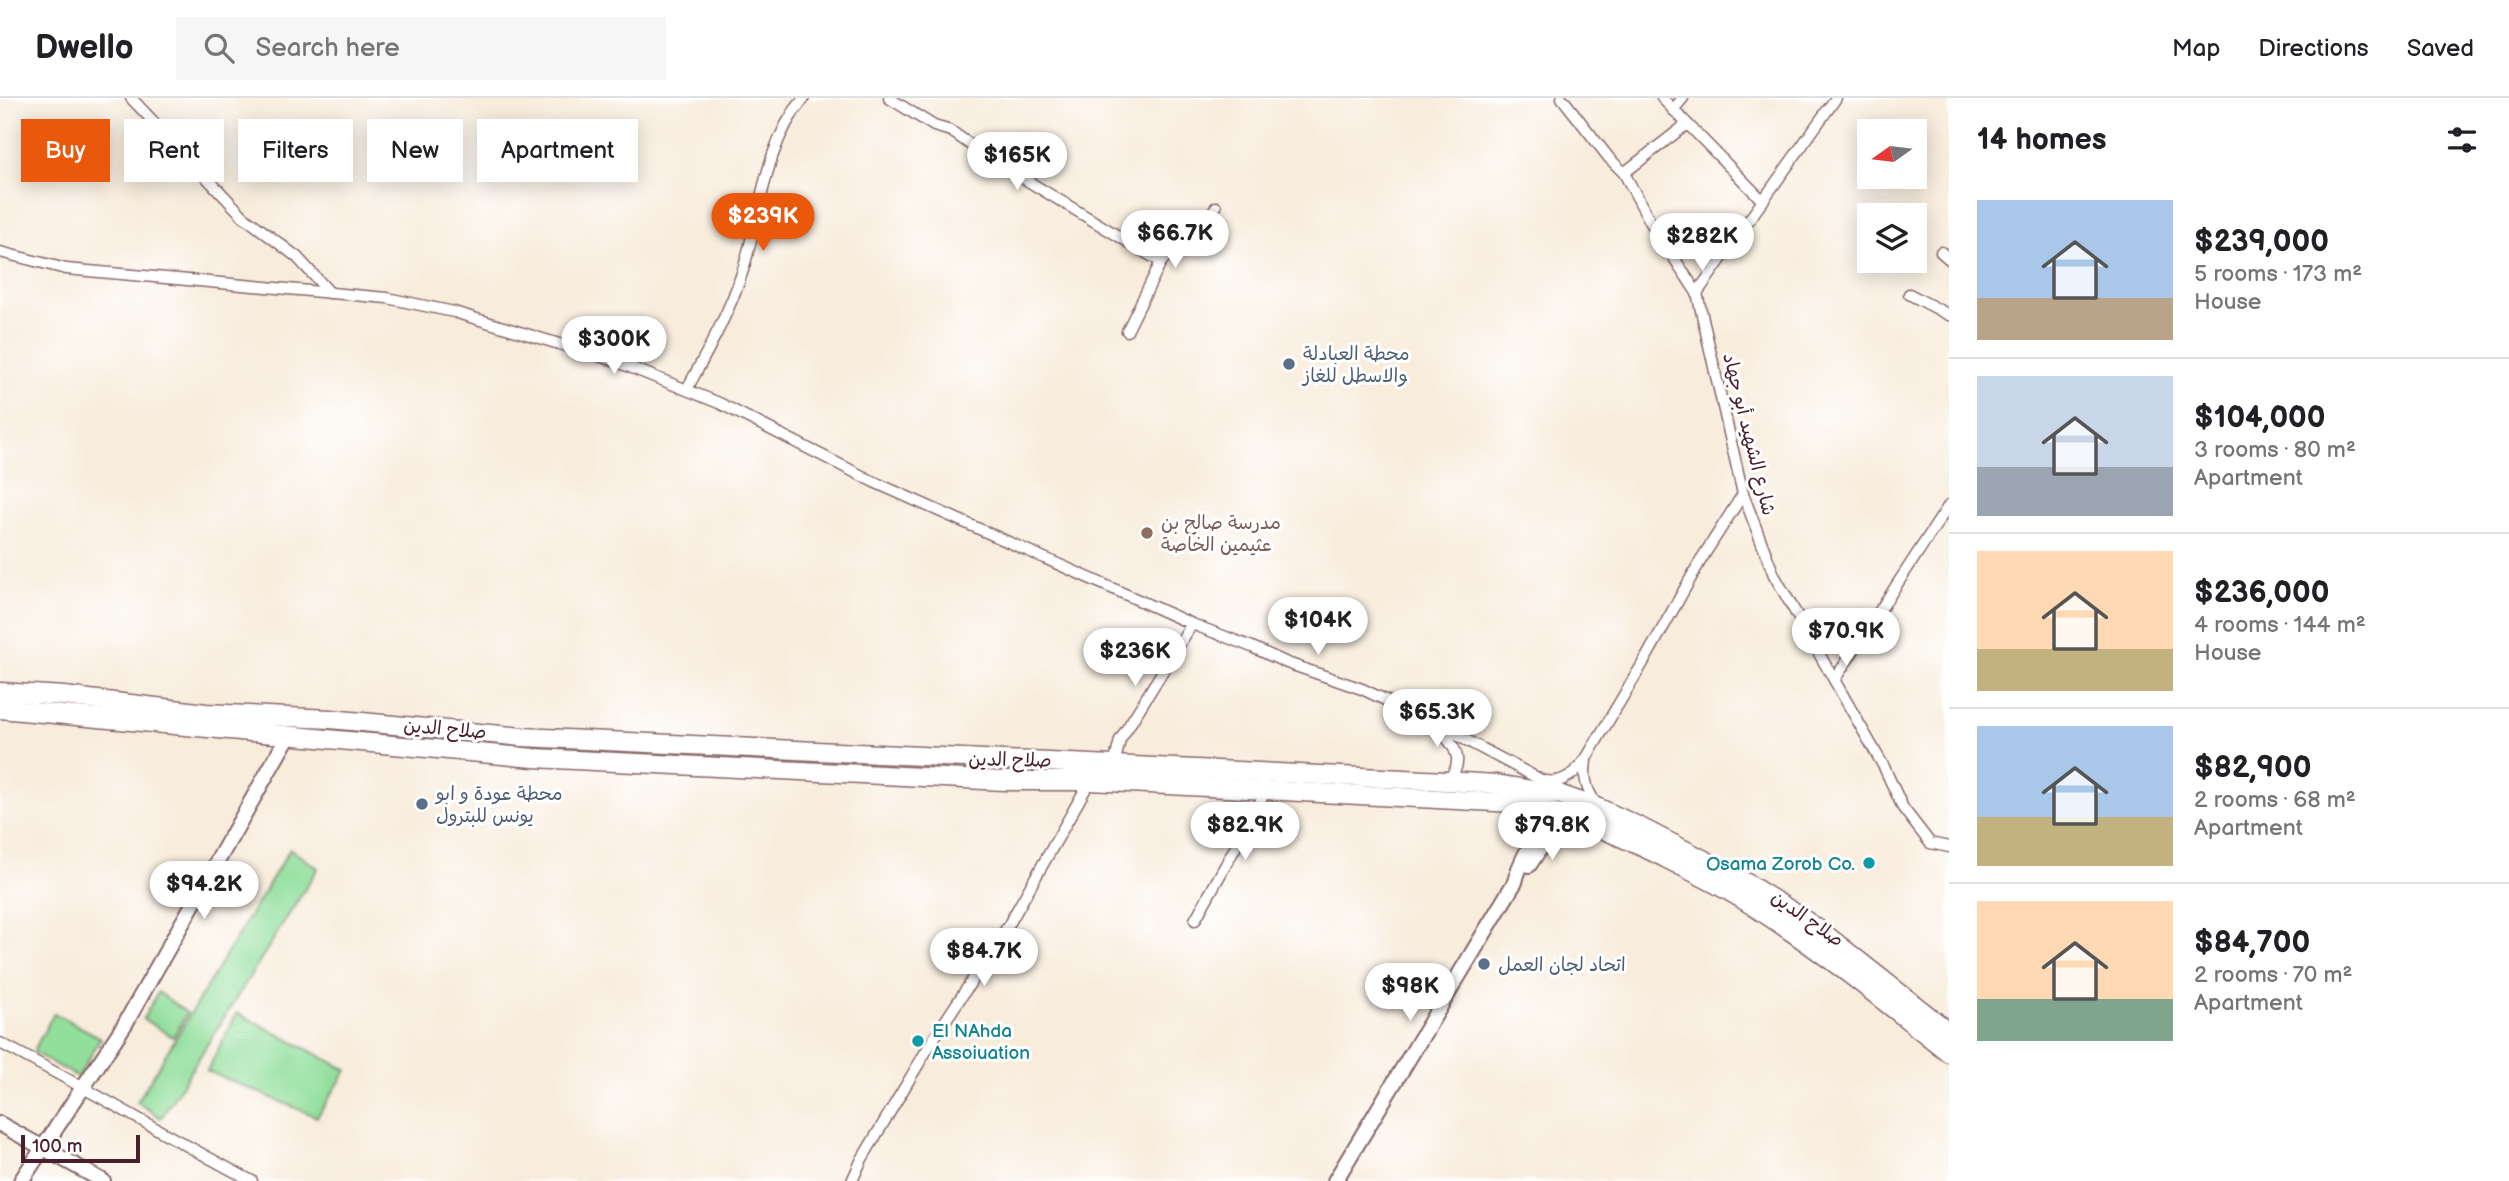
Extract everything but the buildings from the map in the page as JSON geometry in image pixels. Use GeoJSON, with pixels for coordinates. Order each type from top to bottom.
{"type":"FeatureCollection","features":[{"type":"Feature","properties":{"kind":"highway","name":"صلاح الدين"},"geometry":{"type":"LineString","coordinates":[[0,692],[64,696],[206,713],[330,719],[475,734],[1446,781],[1519,787],[1575,799],[1670,842],[1814,937],[1949,1032]]}},
{"type":"Feature","properties":{"kind":"highway","name":"صلاح الدين"},"geometry":{"type":"LineString","coordinates":[[0,709],[568,760],[1005,781],[1090,781],[1515,803],[1549,810],[1606,829],[1768,906]]}},
{"type":"Feature","properties":{"kind":"highway"},"geometry":{"type":"LineString","coordinates":[[568,760],[563,757],[563,753],[571,739]]}},
{"type":"Feature","properties":{"kind":"highway"},"geometry":{"type":"LineString","coordinates":[[845,773],[856,767],[849,753]]}},
{"type":"Feature","properties":{"kind":"highway","name":"صلاح الدين"},"geometry":{"type":"LineString","coordinates":[[1814,937],[1854,977],[1949,1054]]}},
{"type":"Feature","properties":{"kind":"main road"},"geometry":{"type":"LineString","coordinates":[[21,1181],[125,1024],[289,735]]}},
{"type":"Feature","properties":{"kind":"main road"},"geometry":{"type":"LineString","coordinates":[[1335,1181],[1515,882],[1527,856],[1533,834],[1528,820],[1515,803]]}},
{"type":"Feature","properties":{"kind":"main road"},"geometry":{"type":"LineString","coordinates":[[1515,882],[1522,877],[1555,830],[1582,820]]}},
{"type":"Feature","properties":{"kind":"main road"},"geometry":{"type":"LineString","coordinates":[[0,1124],[103,1181]]}},
{"type":"Feature","properties":{"kind":"street"},"geometry":{"type":"LineString","coordinates":[[131,98],[243,216],[297,257],[330,293]]}},
{"type":"Feature","properties":{"kind":"street"},"geometry":{"type":"LineString","coordinates":[[687,389],[712,341],[741,274],[774,148],[804,98]]}},
{"type":"Feature","properties":{"kind":"street"},"geometry":{"type":"LineString","coordinates":[[889,98],[934,126],[951,131],[985,155],[1161,262]]}},
{"type":"Feature","properties":{"kind":"street","name":"شارع الشهيد أبو جهاد"},"geometry":{"type":"LineString","coordinates":[[1562,98],[1609,159],[1624,173],[1651,222],[1697,293],[1743,494],[1774,575],[1884,767],[1903,808],[1930,843],[1949,847]]}},
{"type":"Feature","properties":{"kind":"street"},"geometry":{"type":"LineString","coordinates":[[1662,98],[1763,201]]}},
{"type":"Feature","properties":{"kind":"street"},"geometry":{"type":"LineString","coordinates":[[1673,110],[1683,98]]}},
{"type":"Feature","properties":{"kind":"street"},"geometry":{"type":"LineString","coordinates":[[1697,293],[1836,98]]}},
{"type":"Feature","properties":{"kind":"street"},"geometry":{"type":"LineString","coordinates":[[1624,173],[1687,124]]}},
{"type":"Feature","properties":{"kind":"street"},"geometry":{"type":"LineString","coordinates":[[1127,331],[1161,262],[1182,240],[1196,232],[1216,207]]}},
{"type":"Feature","properties":{"kind":"street"},"geometry":{"type":"LineString","coordinates":[[0,252],[66,269],[387,298],[454,312],[615,360],[719,403],[864,477],[1192,624],[1287,663],[1362,689],[1430,721],[1546,781],[1575,799]]}},
{"type":"Feature","properties":{"kind":"street"},"geometry":{"type":"LineString","coordinates":[[1909,294],[1949,315]]}},
{"type":"Feature","properties":{"kind":"street"},"geometry":{"type":"LineString","coordinates":[[1546,781],[1554,782],[1568,777],[1587,757],[1702,558],[1743,494]]}},
{"type":"Feature","properties":{"kind":"street"},"geometry":{"type":"LineString","coordinates":[[1835,679],[1949,505]]}},
{"type":"Feature","properties":{"kind":"street"},"geometry":{"type":"LineString","coordinates":[[1114,765],[1120,740],[1192,624]]}},
{"type":"Feature","properties":{"kind":"street"},"geometry":{"type":"LineString","coordinates":[[1430,721],[1450,740],[1457,754],[1456,771],[1446,781]]}},
{"type":"Feature","properties":{"kind":"street"},"geometry":{"type":"LineString","coordinates":[[1587,757],[1584,773],[1586,783],[1591,798],[1599,808]]}},
{"type":"Feature","properties":{"kind":"street"},"geometry":{"type":"LineString","coordinates":[[852,1181],[862,1159],[927,1049],[1008,926],[1090,781]]}},
{"type":"Feature","properties":{"kind":"street"},"geometry":{"type":"LineString","coordinates":[[1195,920],[1265,790]]}},
{"type":"Feature","properties":{"kind":"street"},"geometry":{"type":"LineString","coordinates":[[0,1043],[83,1086],[160,1132],[252,1181]]}},
{"type":"Feature","properties":{"kind":"green space"},"geometry":{"type":"Polygon","coordinates":[[[290,849],[318,868],[161,1118],[137,1102],[290,849]]]}},
{"type":"Feature","properties":{"kind":"green space"},"geometry":{"type":"Polygon","coordinates":[[[158,992],[187,1013],[173,1037],[143,1019],[158,992]]]}},
{"type":"Feature","properties":{"kind":"green space"},"geometry":{"type":"Polygon","coordinates":[[[54,1013],[101,1038],[78,1077],[33,1052],[54,1013]]]}},
{"type":"Feature","properties":{"kind":"green space"},"geometry":{"type":"Polygon","coordinates":[[[237,1013],[347,1070],[317,1117],[207,1071],[237,1013]]]}},
{"type":"Feature","properties":{"kind":"place","name":"محطة العبادلة والاسطل للغاز"},"geometry":{"type":"Point","coordinates":[1289,364]}},
{"type":"Feature","properties":{"kind":"place","name":"مدرسة صالح بن عثيمين الخاصة"},"geometry":{"type":"Point","coordinates":[1147,533]}},
{"type":"Feature","properties":{"kind":"place","name":"محطة عودة و ابو يونس للبترول"},"geometry":{"type":"Point","coordinates":[422,804]}},
{"type":"Feature","properties":{"kind":"place","name":"Osama Zorob Co."},"geometry":{"type":"Point","coordinates":[1869,863]}},
{"type":"Feature","properties":{"kind":"place","name":"اتحاد لجان العمل"},"geometry":{"type":"Point","coordinates":[1484,964]}},
{"type":"Feature","properties":{"kind":"place","name":"El NAhda Assoiuation"},"geometry":{"type":"Point","coordinates":[918,1041]}}]}
